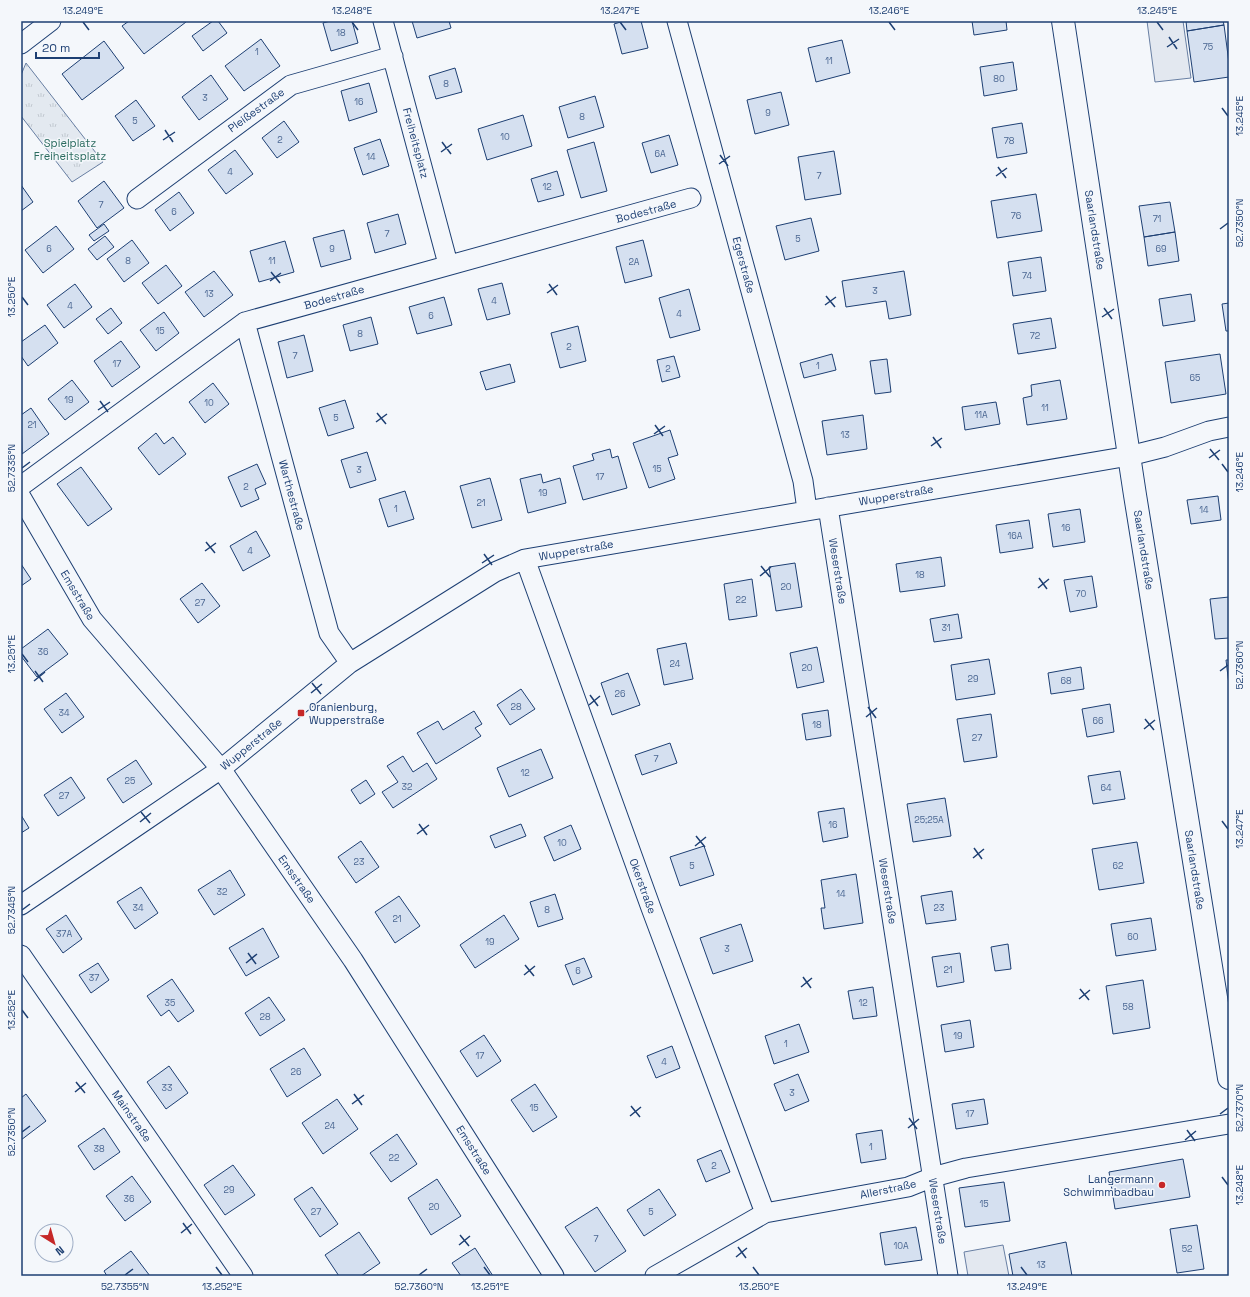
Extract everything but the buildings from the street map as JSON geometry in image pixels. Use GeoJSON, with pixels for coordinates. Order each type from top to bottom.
{"type":"FeatureCollection","features":[{"type":"Feature","properties":{"kind":"street"},"geometry":{"type":"LineString","coordinates":[[21,44],[51,21]]}},
{"type":"Feature","properties":{"kind":"street","name":"Freiheitsplatz"},"geometry":{"type":"LineString","coordinates":[[383,21],[448,264]]}},
{"type":"Feature","properties":{"kind":"street","name":"Egerstraße"},"geometry":{"type":"LineString","coordinates":[[677,21],[803,481],[807,510]]}},
{"type":"Feature","properties":{"kind":"street","name":"Saarlandstraße"},"geometry":{"type":"LineString","coordinates":[[1063,21],[1129,456],[1227,1057],[1229,1078]]}},
{"type":"Feature","properties":{"kind":"street","name":"Pleißestraße"},"geometry":{"type":"LineString","coordinates":[[137,198],[291,85],[393,56]]}},
{"type":"Feature","properties":{"kind":"street","name":"Bodestraße"},"geometry":{"type":"LineString","coordinates":[[21,486],[245,322],[448,264],[691,198]]}},
{"type":"Feature","properties":{"kind":"street","name":"Warthestraße"},"geometry":{"type":"LineString","coordinates":[[245,322],[329,633],[350,664]]}},
{"type":"Feature","properties":{"kind":"street","name":"Wupperstraße"},"geometry":{"type":"LineString","coordinates":[[21,905],[221,768],[350,664],[495,572],[525,559],[1129,456],[1165,448],[1209,431],[1229,427]]}},
{"type":"Feature","properties":{"kind":"street","name":"Emsstraße"},"geometry":{"type":"LineString","coordinates":[[21,497],[92,619],[221,768],[353,960],[554,1276]]}},
{"type":"Feature","properties":{"kind":"street","name":"Weserstraße"},"geometry":{"type":"LineString","coordinates":[[828,507],[948,1276]]}},
{"type":"Feature","properties":{"kind":"street","name":"Okerstraße"},"geometry":{"type":"LineString","coordinates":[[525,559],[651,908],[765,1213]]}},
{"type":"Feature","properties":{"kind":"street","name":"Mainstraße"},"geometry":{"type":"LineString","coordinates":[[21,955],[243,1276]]}},
{"type":"Feature","properties":{"kind":"street","name":"Allerstraße"},"geometry":{"type":"LineString","coordinates":[[655,1276],[765,1213],[908,1187],[933,1177],[966,1168],[1229,1124]]}},
{"type":"Feature","properties":{"kind":"green space","name":"Spielplatz Freiheitsplatz"},"geometry":{"type":"Polygon","coordinates":[[[26,63],[103,162],[72,182],[21,116],[21,75],[26,63]]]}},
{"type":"Feature","properties":{"kind":"shaded area"},"geometry":{"type":"Polygon","coordinates":[[[1147,21],[1183,21],[1191,78],[1155,82],[1147,21]]]}},
{"type":"Feature","properties":{"kind":"shaded area"},"geometry":{"type":"Polygon","coordinates":[[[1003,1245],[1009,1276],[968,1276],[964,1252],[1003,1245]]]}},
{"type":"Feature","properties":{"kind":"place","name":"Oranienburg, Wupperstraße"},"geometry":{"type":"Point","coordinates":[301,713]}},
{"type":"Feature","properties":{"kind":"place","name":"Langermann Schwimmbadbau"},"geometry":{"type":"Point","coordinates":[1162,1185]}}]}
